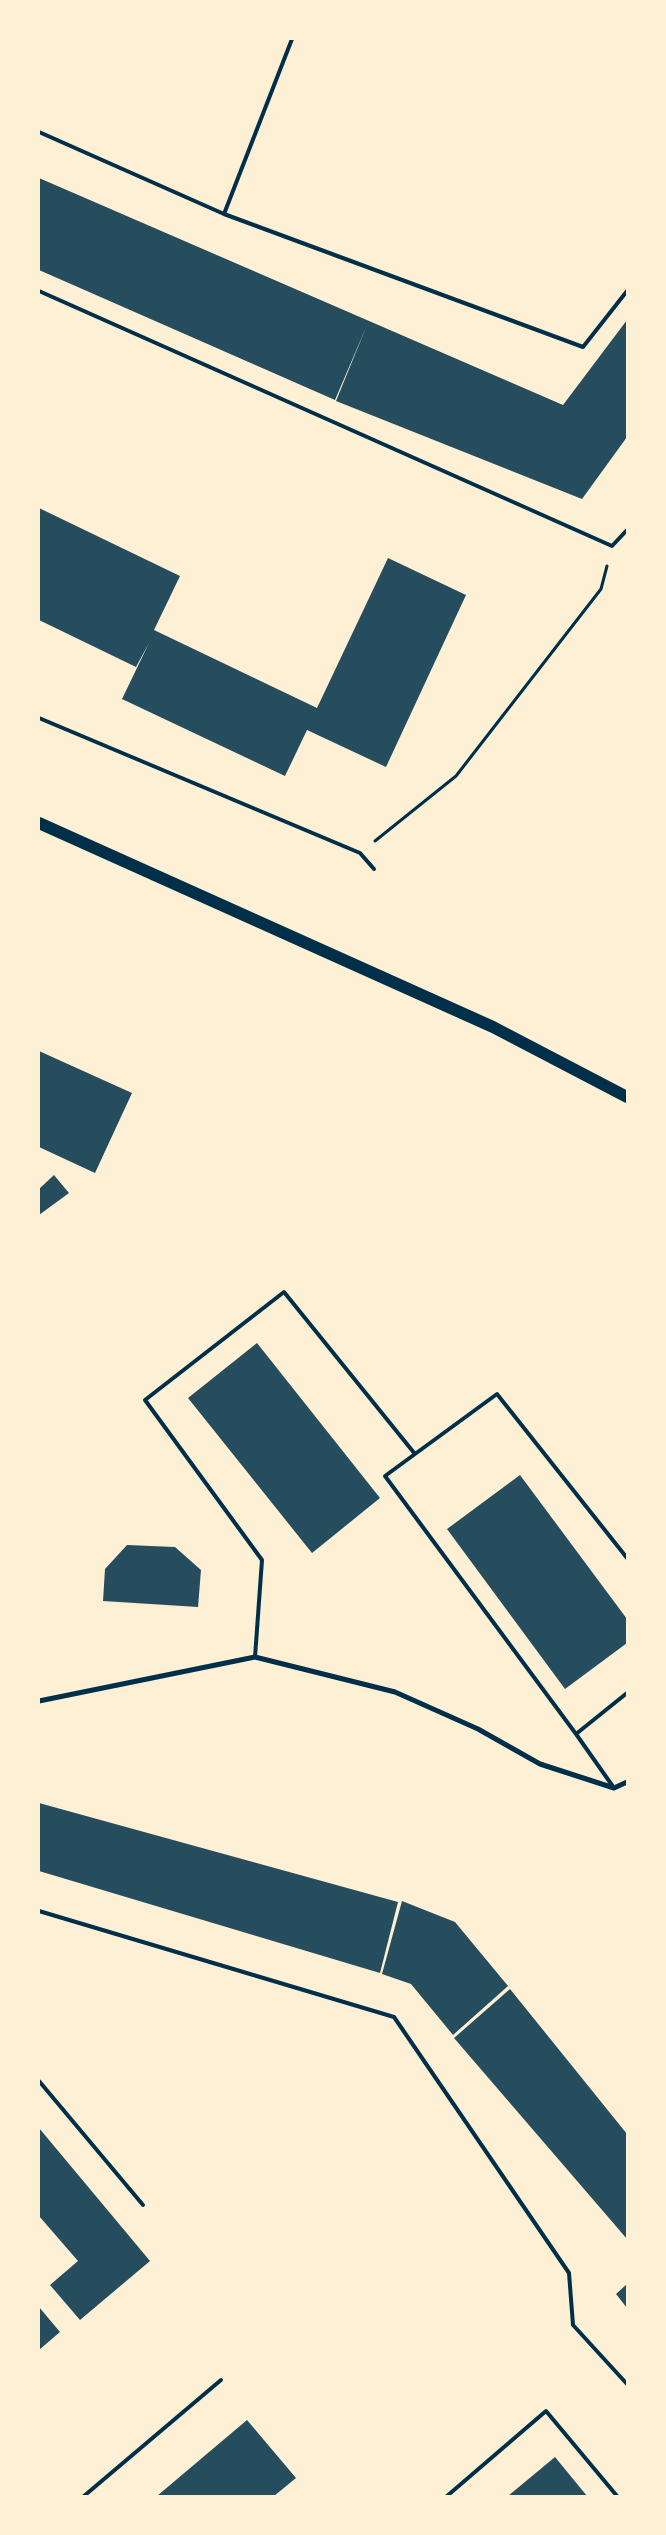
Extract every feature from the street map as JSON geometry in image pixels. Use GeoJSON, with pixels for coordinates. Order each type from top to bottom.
{"type":"FeatureCollection","features":[{"type":"Feature","properties":{"kind":"main road"},"geometry":{"type":"LineString","coordinates":[[39,823],[493,1027],[627,1097]]}},
{"type":"Feature","properties":{"kind":"street"},"geometry":{"type":"LineString","coordinates":[[39,1702],[255,1657],[395,1692],[478,1729],[540,1764],[614,1788],[627,1782]]}},
{"type":"Feature","properties":{"kind":"lane"},"geometry":{"type":"LineString","coordinates":[[224,214],[292,39]]}},
{"type":"Feature","properties":{"kind":"lane"},"geometry":{"type":"LineString","coordinates":[[39,132],[224,214],[583,347],[627,290]]}},
{"type":"Feature","properties":{"kind":"lane"},"geometry":{"type":"LineString","coordinates":[[39,290],[612,546],[627,530]]}},
{"type":"Feature","properties":{"kind":"lane"},"geometry":{"type":"LineString","coordinates":[[39,718],[360,853],[374,868]]}},
{"type":"Feature","properties":{"kind":"lane"},"geometry":{"type":"LineString","coordinates":[[255,1657],[262,1560],[145,1400],[284,1292],[415,1454]]}},
{"type":"Feature","properties":{"kind":"lane"},"geometry":{"type":"LineString","coordinates":[[614,1788],[385,1476],[497,1394],[627,1558]]}},
{"type":"Feature","properties":{"kind":"lane"},"geometry":{"type":"LineString","coordinates":[[576,1734],[627,1693]]}},
{"type":"Feature","properties":{"kind":"lane"},"geometry":{"type":"LineString","coordinates":[[39,1911],[394,2017],[569,2273],[574,2325],[627,2384]]}},
{"type":"Feature","properties":{"kind":"lane"},"geometry":{"type":"LineString","coordinates":[[39,2081],[143,2205]]}},
{"type":"Feature","properties":{"kind":"lane"},"geometry":{"type":"LineString","coordinates":[[84,2496],[221,2380]]}},
{"type":"Feature","properties":{"kind":"lane"},"geometry":{"type":"LineString","coordinates":[[448,2496],[546,2410],[617,2496]]}},
{"type":"Feature","properties":{"kind":"path"},"geometry":{"type":"LineString","coordinates":[[360,853],[456,776],[600,589]]}},
{"type":"Feature","properties":{"kind":"building"},"geometry":{"type":"Polygon","coordinates":[[[39,178],[563,405],[627,320],[627,437],[582,499],[336,401],[367,325],[335,400],[39,270],[39,178]]]}},
{"type":"Feature","properties":{"kind":"building"},"geometry":{"type":"Polygon","coordinates":[[[39,508],[180,576],[154,630],[317,708],[388,558],[466,595],[386,767],[307,730],[285,776],[122,699],[149,643],[136,667],[39,620],[39,508]]]}},
{"type":"Feature","properties":{"kind":"building"},"geometry":{"type":"Polygon","coordinates":[[[39,1051],[132,1093],[95,1173],[39,1147],[39,1051]]]}},
{"type":"Feature","properties":{"kind":"building"},"geometry":{"type":"Polygon","coordinates":[[[54,1175],[69,1193],[39,1215],[39,1189],[54,1175]]]}},
{"type":"Feature","properties":{"kind":"building"},"geometry":{"type":"Polygon","coordinates":[[[257,1343],[380,1498],[312,1553],[188,1398],[257,1343]]]}},
{"type":"Feature","properties":{"kind":"building"},"geometry":{"type":"Polygon","coordinates":[[[520,1475],[627,1619],[627,1643],[565,1689],[447,1529],[520,1475]]]}},
{"type":"Feature","properties":{"kind":"building"},"geometry":{"type":"Polygon","coordinates":[[[127,1545],[175,1547],[201,1570],[198,1607],[103,1601],[105,1569],[127,1545]]]}},
{"type":"Feature","properties":{"kind":"building"},"geometry":{"type":"Polygon","coordinates":[[[39,1803],[398,1902],[380,1973],[39,1871],[39,1803]]]}},
{"type":"Feature","properties":{"kind":"building"},"geometry":{"type":"Polygon","coordinates":[[[402,1901],[455,1922],[508,1986],[453,2035],[411,1984],[382,1974],[402,1901]]]}},
{"type":"Feature","properties":{"kind":"building"},"geometry":{"type":"Polygon","coordinates":[[[510,1989],[627,2134],[627,2239],[454,2038],[510,1989]]]}},
{"type":"Feature","properties":{"kind":"building"},"geometry":{"type":"Polygon","coordinates":[[[39,2128],[150,2261],[80,2320],[50,2285],[78,2261],[39,2216],[39,2128]]]}},
{"type":"Feature","properties":{"kind":"building"},"geometry":{"type":"Polygon","coordinates":[[[627,2284],[627,2308],[616,2294],[627,2284]]]}},
{"type":"Feature","properties":{"kind":"building"},"geometry":{"type":"Polygon","coordinates":[[[39,2307],[60,2332],[39,2350],[39,2307]]]}},
{"type":"Feature","properties":{"kind":"building"},"geometry":{"type":"Polygon","coordinates":[[[247,2420],[296,2478],[274,2496],[157,2496],[247,2420]]]}},
{"type":"Feature","properties":{"kind":"building"},"geometry":{"type":"Polygon","coordinates":[[[555,2457],[587,2496],[508,2496],[555,2457]]]}}]}
